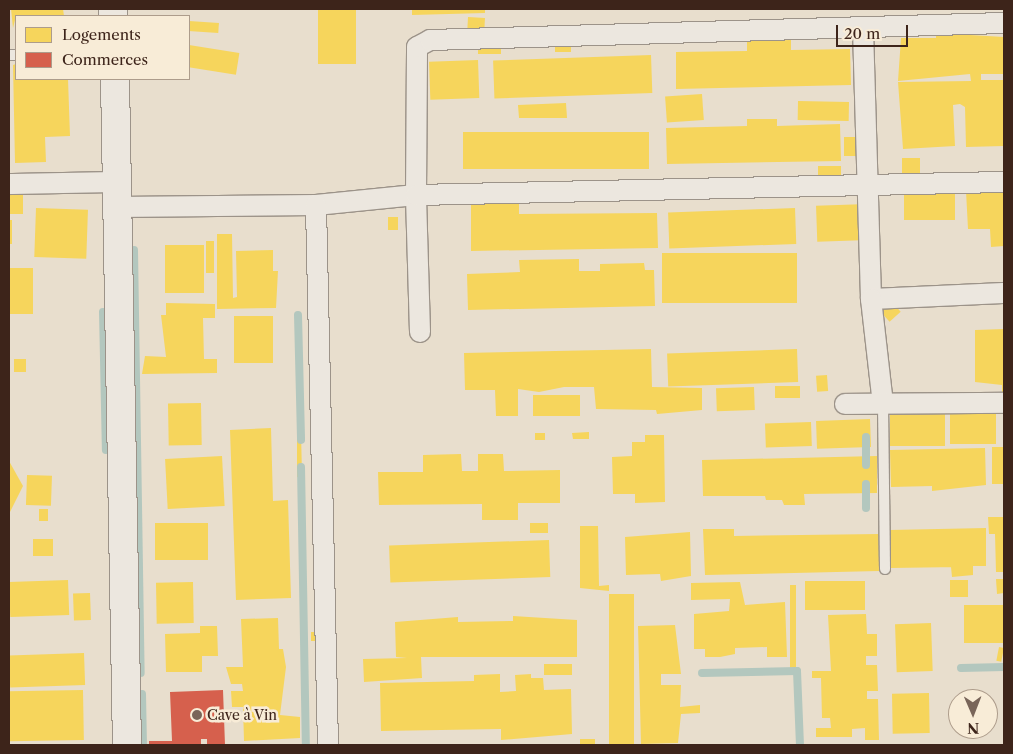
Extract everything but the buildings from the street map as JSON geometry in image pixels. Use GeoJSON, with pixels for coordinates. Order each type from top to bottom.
{"type":"FeatureCollection","features":[{"type":"Feature","properties":{"kind":"main road"},"geometry":{"type":"LineString","coordinates":[[115,80],[127,745]]}},
{"type":"Feature","properties":{"kind":"street"},"geometry":{"type":"LineString","coordinates":[[420,332],[416,195],[417,47],[421,42],[1004,23]]}},
{"type":"Feature","properties":{"kind":"street"},"geometry":{"type":"LineString","coordinates":[[863,29],[871,299],[883,404]]}},
{"type":"Feature","properties":{"kind":"street"},"geometry":{"type":"LineString","coordinates":[[9,184],[118,195],[316,205],[416,195],[869,187],[1004,182]]}},
{"type":"Feature","properties":{"kind":"street"},"geometry":{"type":"LineString","coordinates":[[316,205],[328,745]]}},
{"type":"Feature","properties":{"kind":"street"},"geometry":{"type":"LineString","coordinates":[[871,299],[1004,293]]}},
{"type":"Feature","properties":{"kind":"street"},"geometry":{"type":"LineString","coordinates":[[845,404],[1004,403]]}},
{"type":"Feature","properties":{"kind":"lane"},"geometry":{"type":"LineString","coordinates":[[883,404],[885,569]]}},
{"type":"Feature","properties":{"kind":"waterway"},"geometry":{"type":"LineString","coordinates":[[134,250],[141,673]]}},
{"type":"Feature","properties":{"kind":"waterway"},"geometry":{"type":"LineString","coordinates":[[103,312],[106,450]]}},
{"type":"Feature","properties":{"kind":"waterway"},"geometry":{"type":"LineString","coordinates":[[298,315],[301,440]]}},
{"type":"Feature","properties":{"kind":"waterway"},"geometry":{"type":"LineString","coordinates":[[866,437],[866,465]]}},
{"type":"Feature","properties":{"kind":"waterway"},"geometry":{"type":"LineString","coordinates":[[301,467],[306,745]]}},
{"type":"Feature","properties":{"kind":"waterway"},"geometry":{"type":"LineString","coordinates":[[866,484],[866,508]]}},
{"type":"Feature","properties":{"kind":"waterway"},"geometry":{"type":"LineString","coordinates":[[961,668],[1004,667]]}},
{"type":"Feature","properties":{"kind":"waterway"},"geometry":{"type":"LineString","coordinates":[[702,673],[797,671],[800,745]]}},
{"type":"Feature","properties":{"kind":"waterway"},"geometry":{"type":"LineString","coordinates":[[142,694],[143,745]]}},
{"type":"Feature","properties":{"kind":"place","name":"Cave à Vin"},"geometry":{"type":"Point","coordinates":[197,715]}}]}
